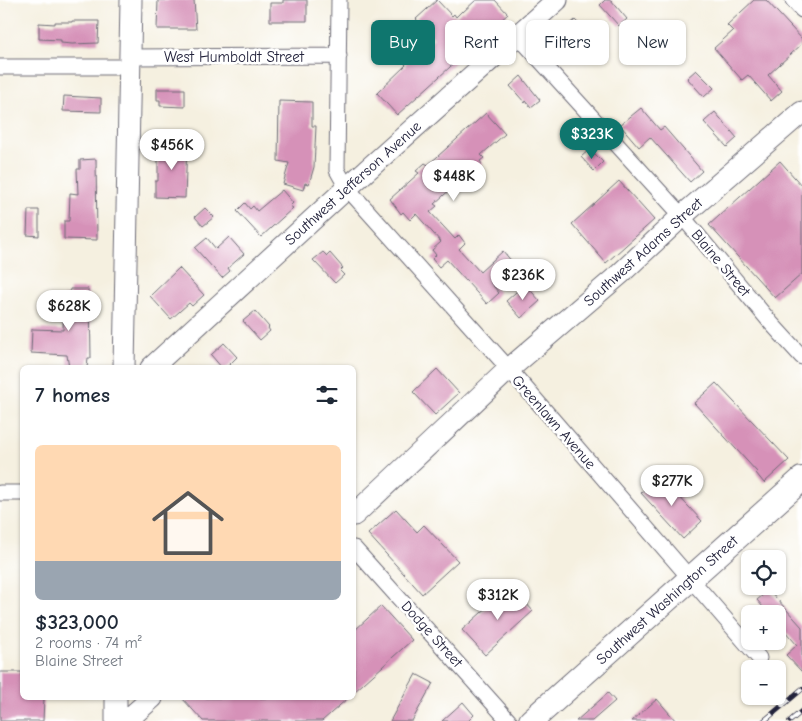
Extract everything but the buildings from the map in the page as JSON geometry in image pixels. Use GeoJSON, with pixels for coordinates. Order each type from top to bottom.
{"type":"FeatureCollection","features":[{"type":"Feature","properties":{"kind":"main road"},"geometry":{"type":"LineString","coordinates":[[124,365],[131,0]]}},
{"type":"Feature","properties":{"kind":"main road","name":"Southwest Jefferson Avenue"},"geometry":{"type":"LineString","coordinates":[[154,365],[347,188],[518,36],[552,2]]}},
{"type":"Feature","properties":{"kind":"main road","name":"Southwest Adams Street"},"geometry":{"type":"LineString","coordinates":[[356,514],[509,370],[802,112]]}},
{"type":"Feature","properties":{"kind":"main road","name":"Southwest Washington Street"},"geometry":{"type":"LineString","coordinates":[[531,721],[802,479]]}},
{"type":"Feature","properties":{"kind":"main road"},"geometry":{"type":"LineString","coordinates":[[116,700],[116,721]]}},
{"type":"Feature","properties":{"kind":"main road"},"geometry":{"type":"LineString","coordinates":[[135,718],[150,700]]}},
{"type":"Feature","properties":{"kind":"street","name":"Greenlawn Avenue"},"geometry":{"type":"LineString","coordinates":[[339,0],[337,170],[347,188],[509,370],[759,658]]}},
{"type":"Feature","properties":{"kind":"street"},"geometry":{"type":"LineString","coordinates":[[793,0],[802,10]]}},
{"type":"Feature","properties":{"kind":"street","name":"Blaine Street"},"geometry":{"type":"LineString","coordinates":[[518,36],[682,216],[771,323],[802,357]]}},
{"type":"Feature","properties":{"kind":"street","name":"West Humboldt Street"},"geometry":{"type":"LineString","coordinates":[[0,67],[339,56]]}},
{"type":"Feature","properties":{"kind":"street"},"geometry":{"type":"LineString","coordinates":[[0,493],[20,493]]}},
{"type":"Feature","properties":{"kind":"street","name":"Dodge Street"},"geometry":{"type":"LineString","coordinates":[[356,550],[509,721]]}},
{"type":"Feature","properties":{"kind":"railway"},"geometry":{"type":"LineString","coordinates":[[764,721],[802,689]]}},
{"type":"Feature","properties":{"kind":"railway"},"geometry":{"type":"LineString","coordinates":[[790,721],[802,711]]}}]}
